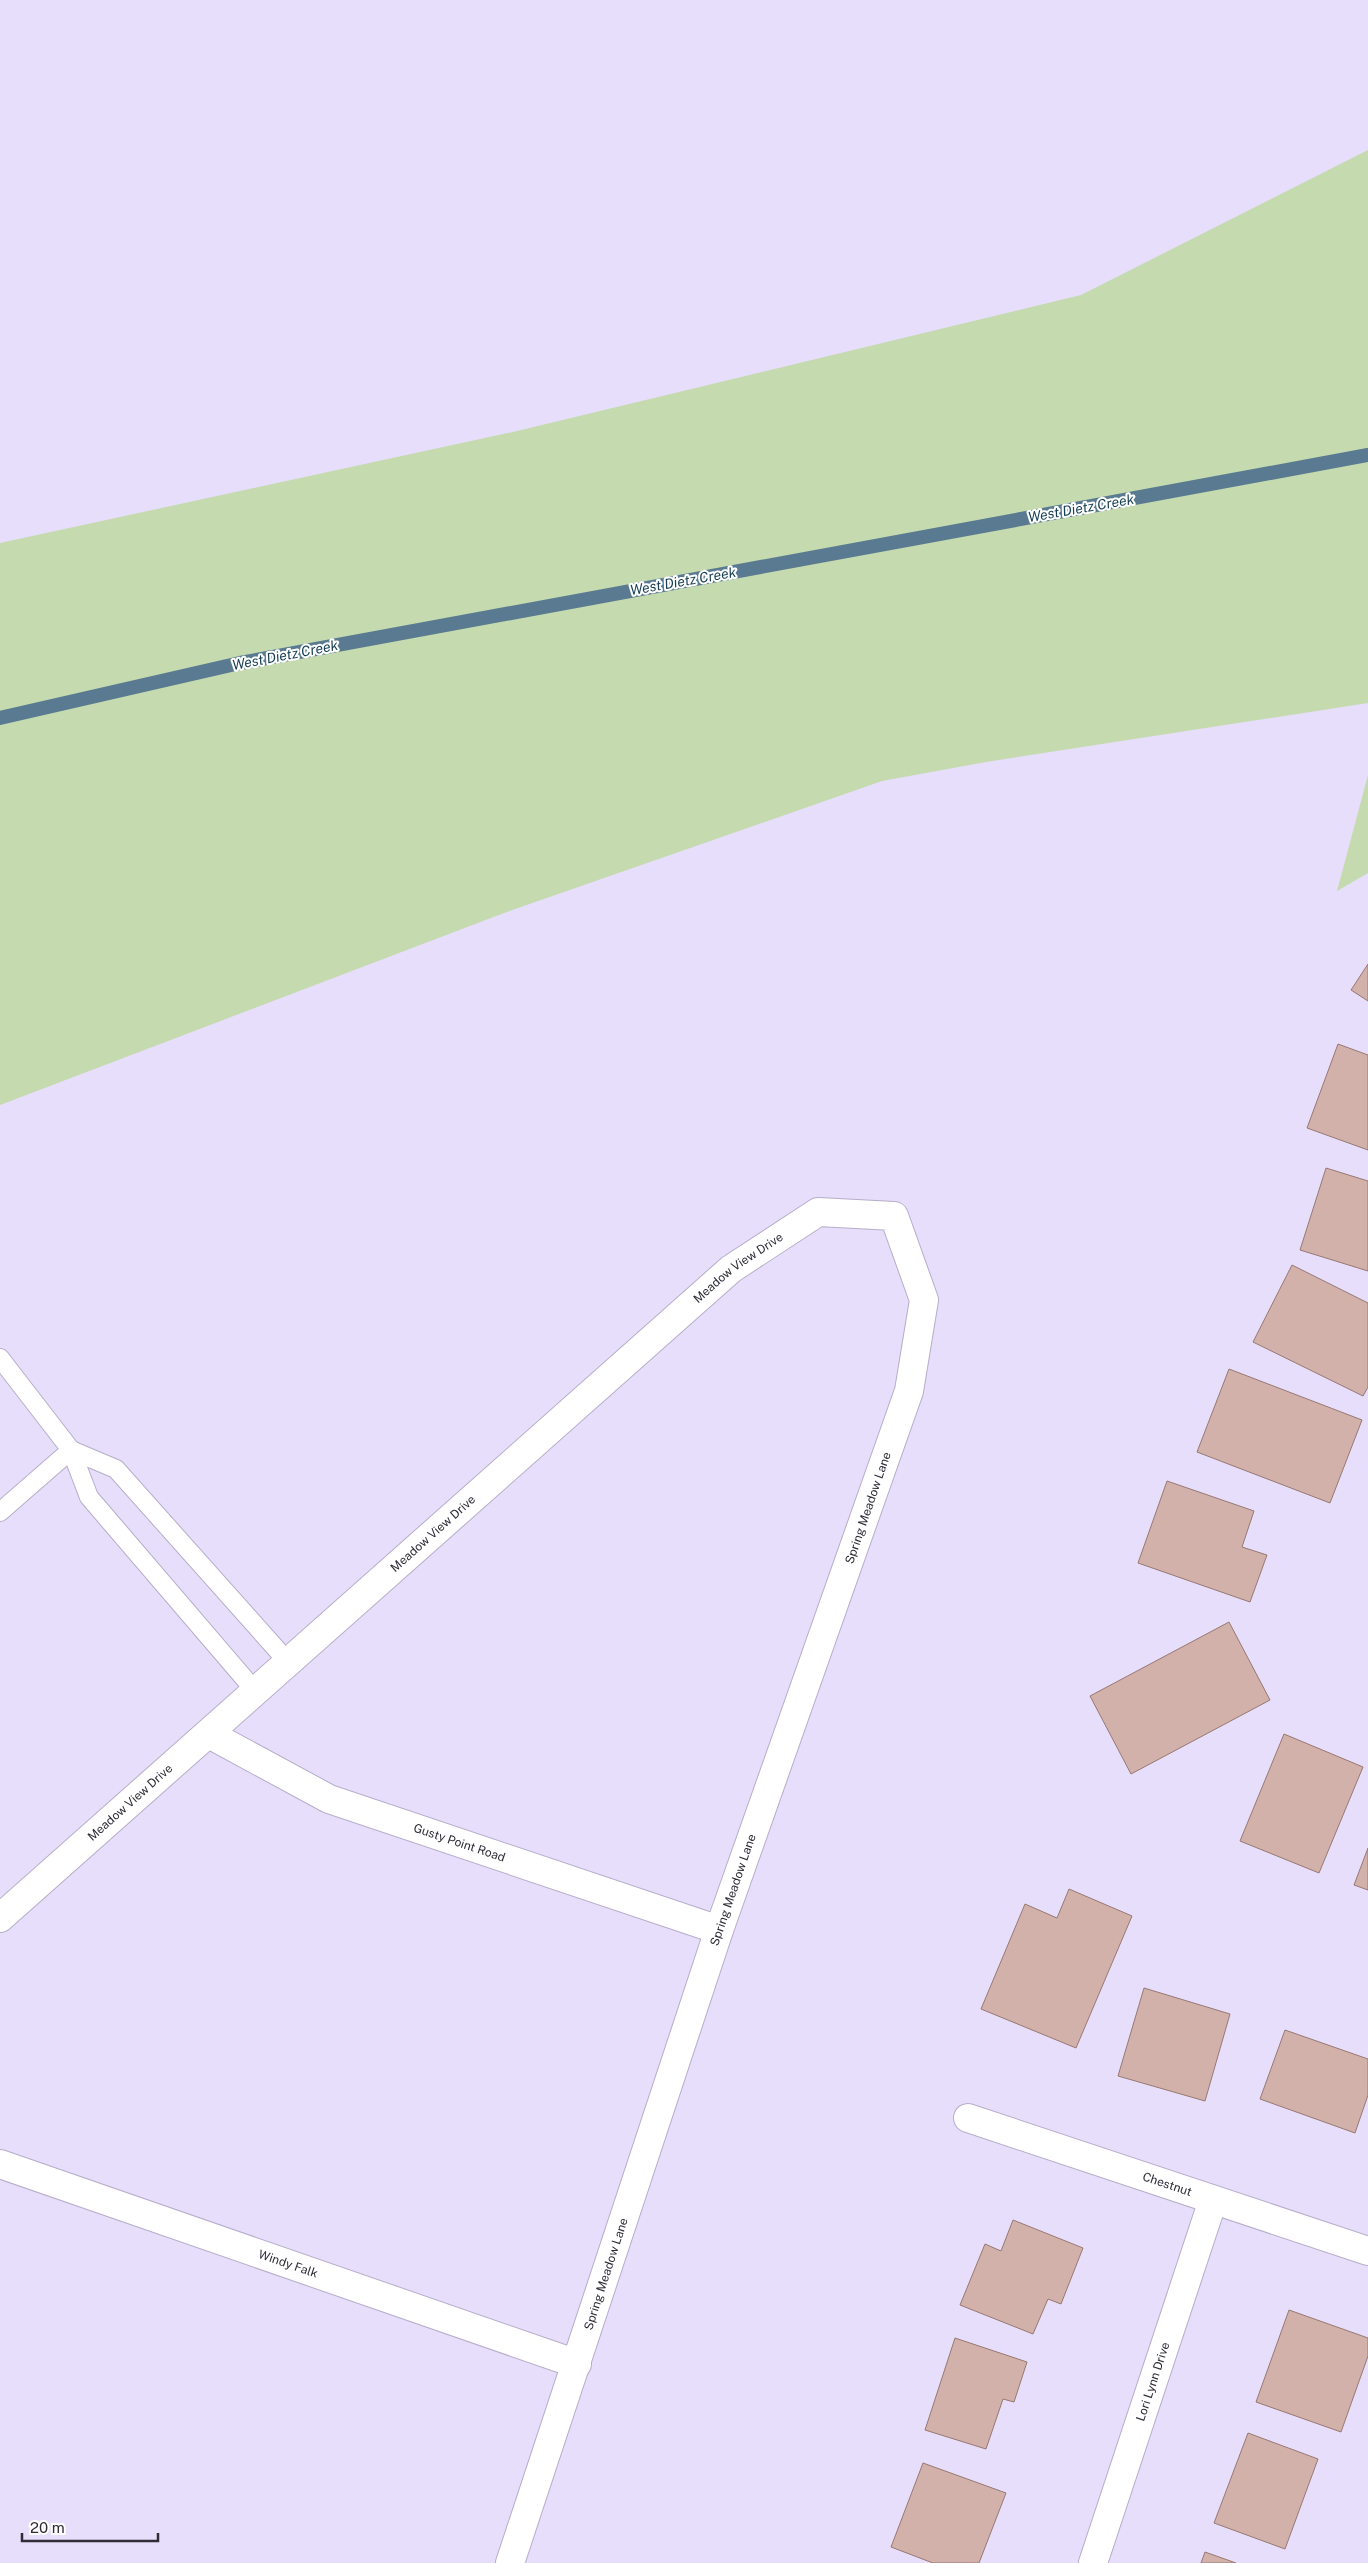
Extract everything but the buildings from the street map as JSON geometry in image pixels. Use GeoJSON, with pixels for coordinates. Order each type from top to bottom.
{"type":"FeatureCollection","features":[{"type":"Feature","properties":{"kind":"street","name":"Meadow View Drive"},"geometry":{"type":"LineString","coordinates":[[0,1918],[731,1269],[818,1212],[894,1216]]}},
{"type":"Feature","properties":{"kind":"street","name":"Spring Meadow Lane"},"geometry":{"type":"LineString","coordinates":[[510,2563],[719,1930],[909,1391],[924,1300],[894,1216]]}},
{"type":"Feature","properties":{"kind":"street","name":"Gusty Point Road"},"geometry":{"type":"LineString","coordinates":[[209,1734],[329,1799],[719,1930]]}},
{"type":"Feature","properties":{"kind":"street","name":"Chestnut"},"geometry":{"type":"LineString","coordinates":[[968,2118],[1368,2251]]}},
{"type":"Feature","properties":{"kind":"street","name":"Windy Falk"},"geometry":{"type":"LineString","coordinates":[[0,2164],[577,2364]]}},
{"type":"Feature","properties":{"kind":"street","name":"Lori Lynn Drive"},"geometry":{"type":"LineString","coordinates":[[1093,2563],[1213,2200]]}},
{"type":"Feature","properties":{"kind":"lane"},"geometry":{"type":"LineString","coordinates":[[0,1358],[71,1450],[89,1498],[256,1692]]}},
{"type":"Feature","properties":{"kind":"lane"},"geometry":{"type":"LineString","coordinates":[[71,1450],[116,1468],[288,1662]]}},
{"type":"Feature","properties":{"kind":"lane"},"geometry":{"type":"LineString","coordinates":[[0,1512],[71,1450]]}},
{"type":"Feature","properties":{"kind":"green space"},"geometry":{"type":"Polygon","coordinates":[[[1368,150],[1368,703],[986,762],[882,781],[504,913],[0,1105],[0,543],[517,431],[1081,295],[1368,150]]]}},
{"type":"Feature","properties":{"kind":"green space"},"geometry":{"type":"Polygon","coordinates":[[[1368,775],[1368,873],[1337,891],[1368,775]]]}},
{"type":"Feature","properties":{"kind":"waterway","name":"West Dietz Creek"},"geometry":{"type":"LineString","coordinates":[[0,718],[240,663],[1368,455]]}}]}
